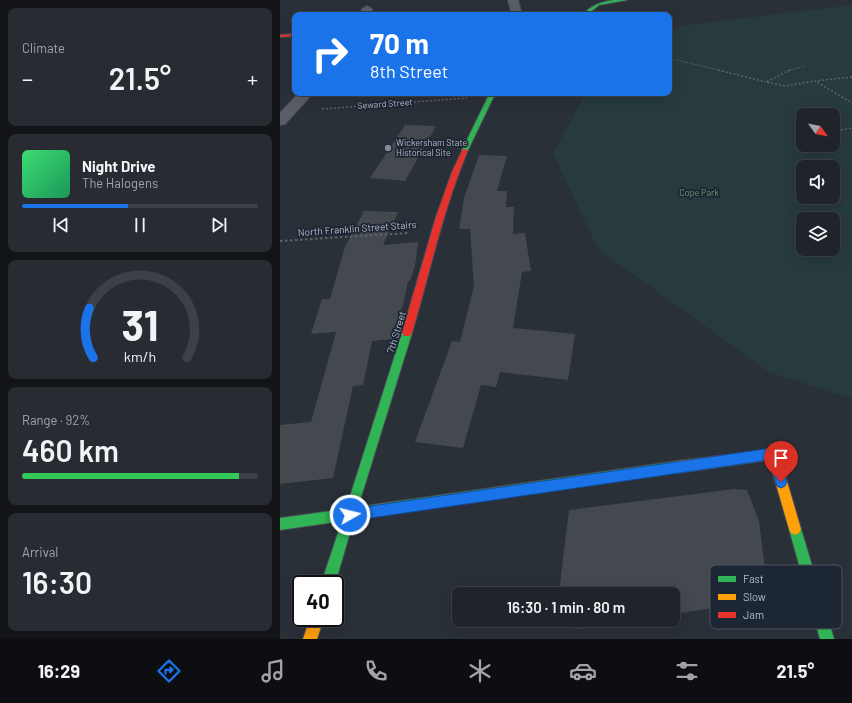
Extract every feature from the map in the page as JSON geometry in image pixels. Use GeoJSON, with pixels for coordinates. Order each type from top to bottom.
{"type":"FeatureCollection","features":[{"type":"Feature","properties":{"kind":"street"},"geometry":{"type":"LineString","coordinates":[[512,0],[516,12]]}},
{"type":"Feature","properties":{"kind":"street"},"geometry":{"type":"LineString","coordinates":[[587,12],[599,3],[625,0]]}},
{"type":"Feature","properties":{"kind":"street"},"geometry":{"type":"LineString","coordinates":[[280,36],[292,35]]}},
{"type":"Feature","properties":{"kind":"street"},"geometry":{"type":"LineString","coordinates":[[283,115],[303,96]]}},
{"type":"Feature","properties":{"kind":"street","name":"7th Street"},"geometry":{"type":"LineString","coordinates":[[331,575],[417,302],[435,231],[454,173],[493,96]]}},
{"type":"Feature","properties":{"kind":"street"},"geometry":{"type":"LineString","coordinates":[[280,524],[772,454],[805,565]]}},
{"type":"Feature","properties":{"kind":"street"},"geometry":{"type":"LineString","coordinates":[[310,639],[314,627]]}},
{"type":"Feature","properties":{"kind":"street"},"geometry":{"type":"LineString","coordinates":[[824,629],[827,639]]}},
{"type":"Feature","properties":{"kind":"path"},"geometry":{"type":"LineString","coordinates":[[672,59],[785,86],[852,77]]}},
{"type":"Feature","properties":{"kind":"path"},"geometry":{"type":"LineString","coordinates":[[766,82],[787,71],[805,66]]}},
{"type":"Feature","properties":{"kind":"path"},"geometry":{"type":"LineString","coordinates":[[815,81],[852,103]]}},
{"type":"Feature","properties":{"kind":"path","name":"Seward Street"},"geometry":{"type":"LineString","coordinates":[[283,115],[483,96]]}},
{"type":"Feature","properties":{"kind":"path"},"geometry":{"type":"LineString","coordinates":[[841,130],[852,128]]}},
{"type":"Feature","properties":{"kind":"path","name":"North Franklin Street Stairs"},"geometry":{"type":"LineString","coordinates":[[280,241],[435,231]]}},
{"type":"Feature","properties":{"kind":"green space","name":"Cope Park"},"geometry":{"type":"Polygon","coordinates":[[[852,5],[852,399],[769,372],[598,249],[553,153],[584,96],[672,96],[672,30],[679,26],[852,5]]]}},
{"type":"Feature","properties":{"kind":"building"},"geometry":{"type":"Polygon","coordinates":[[[405,125],[436,126],[405,181],[370,178],[405,125]]]}},
{"type":"Feature","properties":{"kind":"building"},"geometry":{"type":"Polygon","coordinates":[[[479,155],[507,156],[497,191],[507,191],[506,207],[514,207],[513,234],[525,233],[531,271],[522,272],[513,328],[575,334],[568,380],[500,372],[496,387],[481,385],[463,448],[415,442],[452,341],[460,342],[474,286],[470,229],[459,229],[464,198],[479,155]]]}},
{"type":"Feature","properties":{"kind":"building"},"geometry":{"type":"Polygon","coordinates":[[[364,211],[398,212],[383,245],[418,242],[415,266],[410,281],[408,281],[403,305],[392,339],[372,341],[363,385],[353,386],[333,478],[280,484],[280,425],[311,422],[336,332],[311,334],[322,299],[330,299],[345,247],[364,211]]]}},
{"type":"Feature","properties":{"kind":"building"},"geometry":{"type":"Polygon","coordinates":[[[734,489],[747,490],[759,521],[765,565],[710,565],[710,609],[680,613],[680,587],[560,587],[569,510],[734,489]]]}},
{"type":"Feature","properties":{"kind":"building"},"geometry":{"type":"Polygon","coordinates":[[[564,627],[593,627],[580,629],[564,627]]]}},
{"type":"Feature","properties":{"kind":"traffic: fast"},"geometry":{"type":"LineString","coordinates":[[587,12],[593,7],[603,3],[625,0]]}},
{"type":"Feature","properties":{"kind":"traffic: fast"},"geometry":{"type":"LineString","coordinates":[[465,150],[492,96]]}},
{"type":"Feature","properties":{"kind":"traffic: fast"},"geometry":{"type":"LineString","coordinates":[[331,575],[407,333]]}},
{"type":"Feature","properties":{"kind":"traffic: fast"},"geometry":{"type":"LineString","coordinates":[[280,524],[678,467]]}},
{"type":"Feature","properties":{"kind":"traffic: fast"},"geometry":{"type":"LineString","coordinates":[[795,529],[805,565]]}},
{"type":"Feature","properties":{"kind":"traffic: fast"},"geometry":{"type":"LineString","coordinates":[[824,629],[827,639]]}},
{"type":"Feature","properties":{"kind":"traffic: slow"},"geometry":{"type":"LineString","coordinates":[[678,467],[773,454],[795,529]]}},
{"type":"Feature","properties":{"kind":"traffic: slow"},"geometry":{"type":"LineString","coordinates":[[310,639],[314,627]]}},
{"type":"Feature","properties":{"kind":"traffic: jam"},"geometry":{"type":"LineString","coordinates":[[280,36],[292,35]]}},
{"type":"Feature","properties":{"kind":"traffic: jam"},"geometry":{"type":"LineString","coordinates":[[407,333],[447,194],[465,150]]}},
{"type":"Feature","properties":{"kind":"place","name":"Wickersham State Historical Site"},"geometry":{"type":"Point","coordinates":[388,148]}},
{"type":"Feature","properties":{"kind":"route"},"geometry":{"type":"LineString","coordinates":[[350,515],[772,454],[781,482]]}}]}
